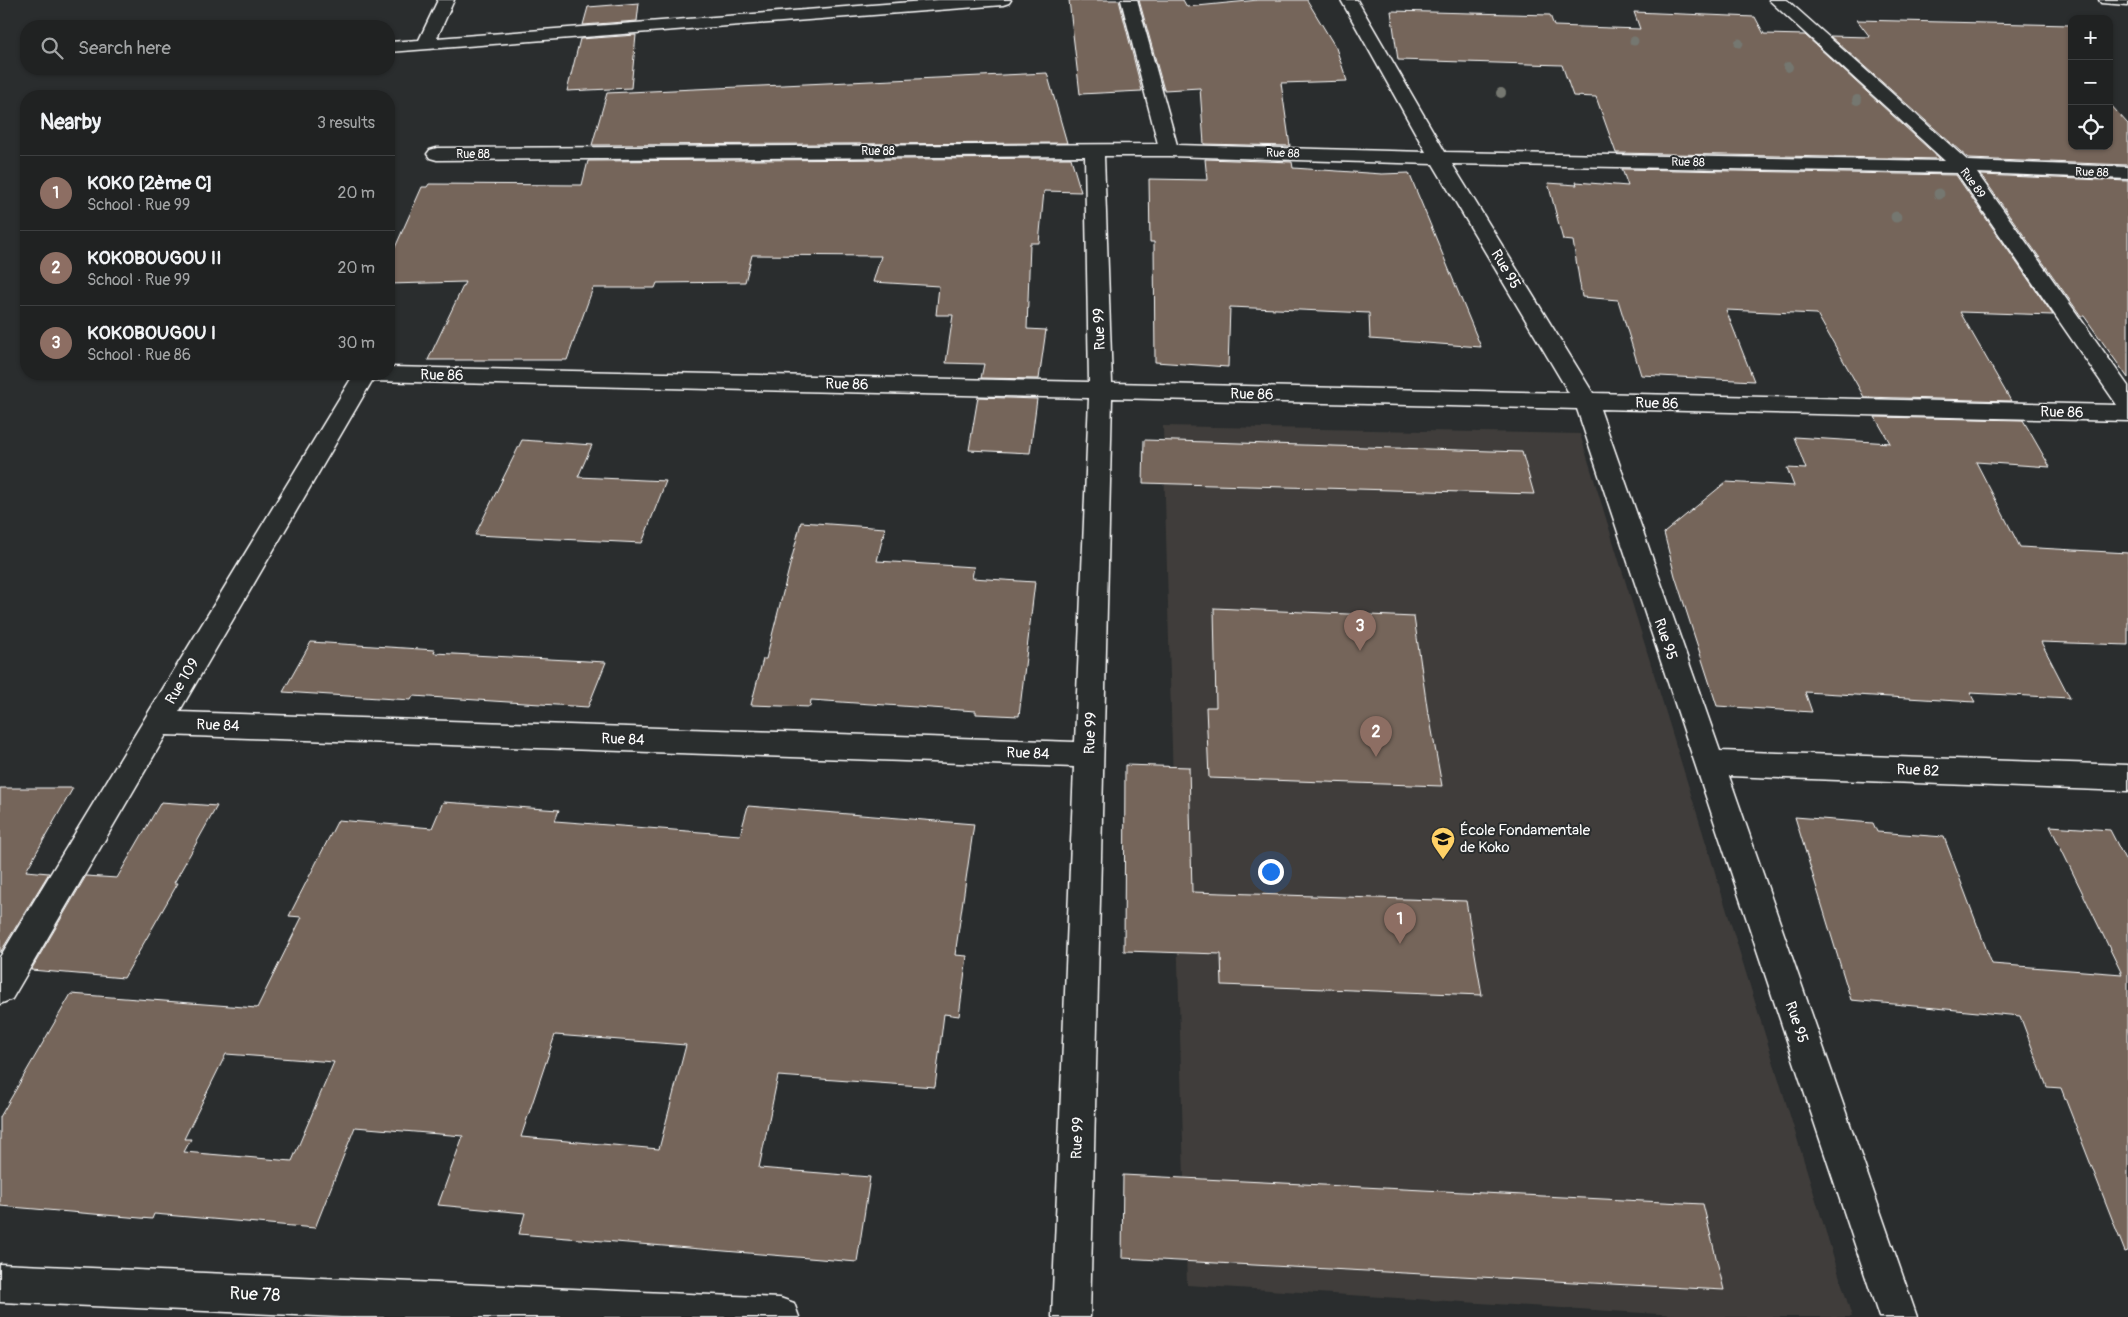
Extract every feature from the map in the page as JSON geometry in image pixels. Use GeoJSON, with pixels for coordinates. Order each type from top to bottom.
{"type":"FeatureCollection","features":[{"type":"Feature","properties":{"kind":"street"},"geometry":{"type":"LineString","coordinates":[[426,44],[446,0]]}},
{"type":"Feature","properties":{"kind":"street"},"geometry":{"type":"LineString","coordinates":[[395,47],[1003,0]]}},
{"type":"Feature","properties":{"kind":"street"},"geometry":{"type":"LineString","coordinates":[[1129,0],[1169,150]]}},
{"type":"Feature","properties":{"kind":"street","name":"Rue 95"},"geometry":{"type":"LineString","coordinates":[[1349,0],[1438,158],[1586,401],[1898,1317]]}},
{"type":"Feature","properties":{"kind":"street","name":"Rue 89"},"geometry":{"type":"LineString","coordinates":[[1777,0],[1962,167],[2128,403]]}},
{"type":"Feature","properties":{"kind":"street"},"geometry":{"type":"LineString","coordinates":[[2108,0],[2128,0]]}},
{"type":"Feature","properties":{"kind":"street","name":"Rue 99"},"geometry":{"type":"LineString","coordinates":[[1071,1317],[1101,390],[1094,150]]}},
{"type":"Feature","properties":{"kind":"street","name":"Rue 88"},"geometry":{"type":"LineString","coordinates":[[437,154],[1169,150],[1438,158],[1962,167],[2128,173]]}},
{"type":"Feature","properties":{"kind":"street","name":"Rue 86"},"geometry":{"type":"LineString","coordinates":[[395,374],[2128,413]]}},
{"type":"Feature","properties":{"kind":"street","name":"Rue 109"},"geometry":{"type":"LineString","coordinates":[[0,988],[361,380]]}},
{"type":"Feature","properties":{"kind":"street","name":"Rue 84"},"geometry":{"type":"LineString","coordinates":[[157,723],[1089,755]]}},
{"type":"Feature","properties":{"kind":"street","name":"Rue 82"},"geometry":{"type":"LineString","coordinates":[[1708,763],[2128,778]]}},
{"type":"Feature","properties":{"kind":"street","name":"Rue 78"},"geometry":{"type":"LineString","coordinates":[[0,1283],[780,1317]]}},
{"type":"Feature","properties":{"kind":"shaded area","name":"École Fondamentale de Koko"},"geometry":{"type":"Polygon","coordinates":[[[1163,426],[1580,434],[1852,1317],[1708,1317],[1187,1285],[1163,426]]]}},
{"type":"Feature","properties":{"kind":"building"},"geometry":{"type":"Polygon","coordinates":[[[1069,0],[1119,0],[1142,91],[1080,94],[1069,0]]]}},
{"type":"Feature","properties":{"kind":"building"},"geometry":{"type":"Polygon","coordinates":[[[1139,0],[1183,0],[1187,7],[1258,0],[1307,0],[1336,48],[1347,81],[1281,83],[1290,146],[1204,144],[1200,88],[1164,90],[1139,0]]]}},
{"type":"Feature","properties":{"kind":"building"},"geometry":{"type":"Polygon","coordinates":[[[639,3],[637,21],[583,25],[588,7],[639,3]]]}},
{"type":"Feature","properties":{"kind":"building"},"geometry":{"type":"Polygon","coordinates":[[[1391,11],[1550,15],[1554,26],[1640,29],[1634,12],[1755,17],[1764,34],[1805,35],[1940,159],[1616,153],[1596,97],[1573,96],[1562,65],[1398,60],[1391,11]]]}},
{"type":"Feature","properties":{"kind":"building"},"geometry":{"type":"Polygon","coordinates":[[[1857,20],[2068,25],[2068,150],[2113,150],[2113,107],[2128,124],[2128,165],[1969,159],[1830,36],[1870,37],[1857,20]]]}},
{"type":"Feature","properties":{"kind":"building"},"geometry":{"type":"Polygon","coordinates":[[[636,35],[631,88],[567,91],[580,39],[636,35]]]}},
{"type":"Feature","properties":{"kind":"building"},"geometry":{"type":"Polygon","coordinates":[[[1047,73],[1067,143],[592,145],[607,93],[1047,73]]]}},
{"type":"Feature","properties":{"kind":"building"},"geometry":{"type":"Polygon","coordinates":[[[1071,158],[1081,192],[1044,191],[1039,243],[1030,243],[1027,329],[1046,330],[1039,379],[981,378],[984,364],[946,363],[953,315],[936,315],[939,286],[873,282],[881,256],[752,255],[745,282],[657,283],[655,288],[593,288],[567,360],[428,360],[465,282],[395,284],[395,248],[422,187],[427,187],[429,184],[582,185],[588,161],[1071,158]]]}},
{"type":"Feature","properties":{"kind":"building"},"geometry":{"type":"Polygon","coordinates":[[[1205,159],[1292,162],[1293,168],[1382,174],[1409,173],[1481,347],[1370,339],[1369,313],[1230,307],[1228,367],[1155,362],[1154,242],[1150,242],[1149,179],[1207,180],[1205,159]]]}},
{"type":"Feature","properties":{"kind":"building"},"geometry":{"type":"Polygon","coordinates":[[[1622,169],[1956,175],[2053,315],[1960,312],[2011,401],[1864,397],[1817,314],[1726,310],[1754,381],[1641,375],[1618,300],[1582,297],[1573,241],[1563,240],[1548,183],[1577,185],[1576,182],[1628,186],[1622,169]]]}},
{"type":"Feature","properties":{"kind":"building"},"geometry":{"type":"Polygon","coordinates":[[[1981,175],[2128,181],[2128,378],[2084,316],[2081,316],[1981,175]]]}},
{"type":"Feature","properties":{"kind":"building"},"geometry":{"type":"Polygon","coordinates":[[[978,397],[1037,399],[1030,453],[969,450],[978,397]]]}},
{"type":"Feature","properties":{"kind":"building"},"geometry":{"type":"Polygon","coordinates":[[[1875,417],[2023,420],[2050,467],[1976,462],[2020,547],[2128,553],[2128,645],[2041,642],[2070,698],[1970,693],[1975,702],[1805,692],[1812,712],[1717,706],[1675,576],[1664,533],[1726,482],[1794,486],[1787,468],[1806,469],[1794,437],[1890,443],[1875,417]]]}},
{"type":"Feature","properties":{"kind":"building"},"geometry":{"type":"Polygon","coordinates":[[[522,440],[592,445],[578,477],[666,481],[642,543],[475,535],[522,440]]]}},
{"type":"Feature","properties":{"kind":"building"},"geometry":{"type":"Polygon","coordinates":[[[1144,440],[1522,452],[1534,494],[1143,483],[1144,440]]]}},
{"type":"Feature","properties":{"kind":"building"},"geometry":{"type":"Polygon","coordinates":[[[801,522],[885,528],[877,561],[974,567],[972,578],[1035,582],[1019,716],[976,714],[976,711],[811,700],[810,707],[751,705],[763,659],[766,659],[801,522]]]}},
{"type":"Feature","properties":{"kind":"building"},"geometry":{"type":"Polygon","coordinates":[[[1214,608],[1414,617],[1428,714],[1442,786],[1209,778],[1206,707],[1216,707],[1214,608]]]}},
{"type":"Feature","properties":{"kind":"building"},"geometry":{"type":"Polygon","coordinates":[[[311,642],[435,650],[434,653],[606,662],[588,707],[413,696],[411,700],[283,692],[311,642]]]}},
{"type":"Feature","properties":{"kind":"building"},"geometry":{"type":"Polygon","coordinates":[[[1125,765],[1189,767],[1192,892],[1466,901],[1482,995],[1222,985],[1221,954],[1124,951],[1125,765]]]}},
{"type":"Feature","properties":{"kind":"building"},"geometry":{"type":"Polygon","coordinates":[[[0,788],[73,788],[26,871],[49,873],[0,953],[0,788]]]}},
{"type":"Feature","properties":{"kind":"building"},"geometry":{"type":"Polygon","coordinates":[[[161,802],[217,806],[174,883],[178,883],[124,978],[31,970],[86,876],[117,878],[161,802]]]}},
{"type":"Feature","properties":{"kind":"building"},"geometry":{"type":"Polygon","coordinates":[[[443,802],[559,810],[555,821],[740,835],[748,806],[974,824],[955,955],[967,956],[959,1016],[944,1014],[935,1087],[778,1076],[759,1168],[870,1177],[857,1262],[519,1234],[525,1213],[438,1205],[463,1136],[355,1127],[315,1228],[154,1214],[152,1219],[0,1206],[0,1117],[71,994],[257,1008],[302,917],[289,916],[338,820],[432,828],[443,802]],[[555,1035],[521,1137],[659,1149],[686,1045],[555,1035]],[[226,1054],[184,1139],[191,1139],[184,1152],[292,1161],[334,1062],[226,1054]]]}},
{"type":"Feature","properties":{"kind":"building"},"geometry":{"type":"Polygon","coordinates":[[[1795,817],[1873,823],[1877,832],[1944,837],[1992,964],[2122,974],[2050,826],[2110,830],[2128,865],[2128,1251],[2125,1252],[2061,1088],[2047,1087],[2020,1016],[1851,1000],[1795,817]]]}},
{"type":"Feature","properties":{"kind":"building"},"geometry":{"type":"Polygon","coordinates":[[[1123,1175],[1703,1204],[1724,1290],[1122,1258],[1123,1175]]]}},
{"type":"Feature","properties":{"kind":"place","name":"KOKOBOUGOU I"},"geometry":{"type":"Point","coordinates":[1360,651]}},
{"type":"Feature","properties":{"kind":"place","name":"KOKOBOUGOU II"},"geometry":{"type":"Point","coordinates":[1376,757]}},
{"type":"Feature","properties":{"kind":"place","name":"École Fondamentale de Koko"},"geometry":{"type":"Point","coordinates":[1443,860]}},
{"type":"Feature","properties":{"kind":"place","name":"KOKO [2ème C]"},"geometry":{"type":"Point","coordinates":[1400,944]}}]}
